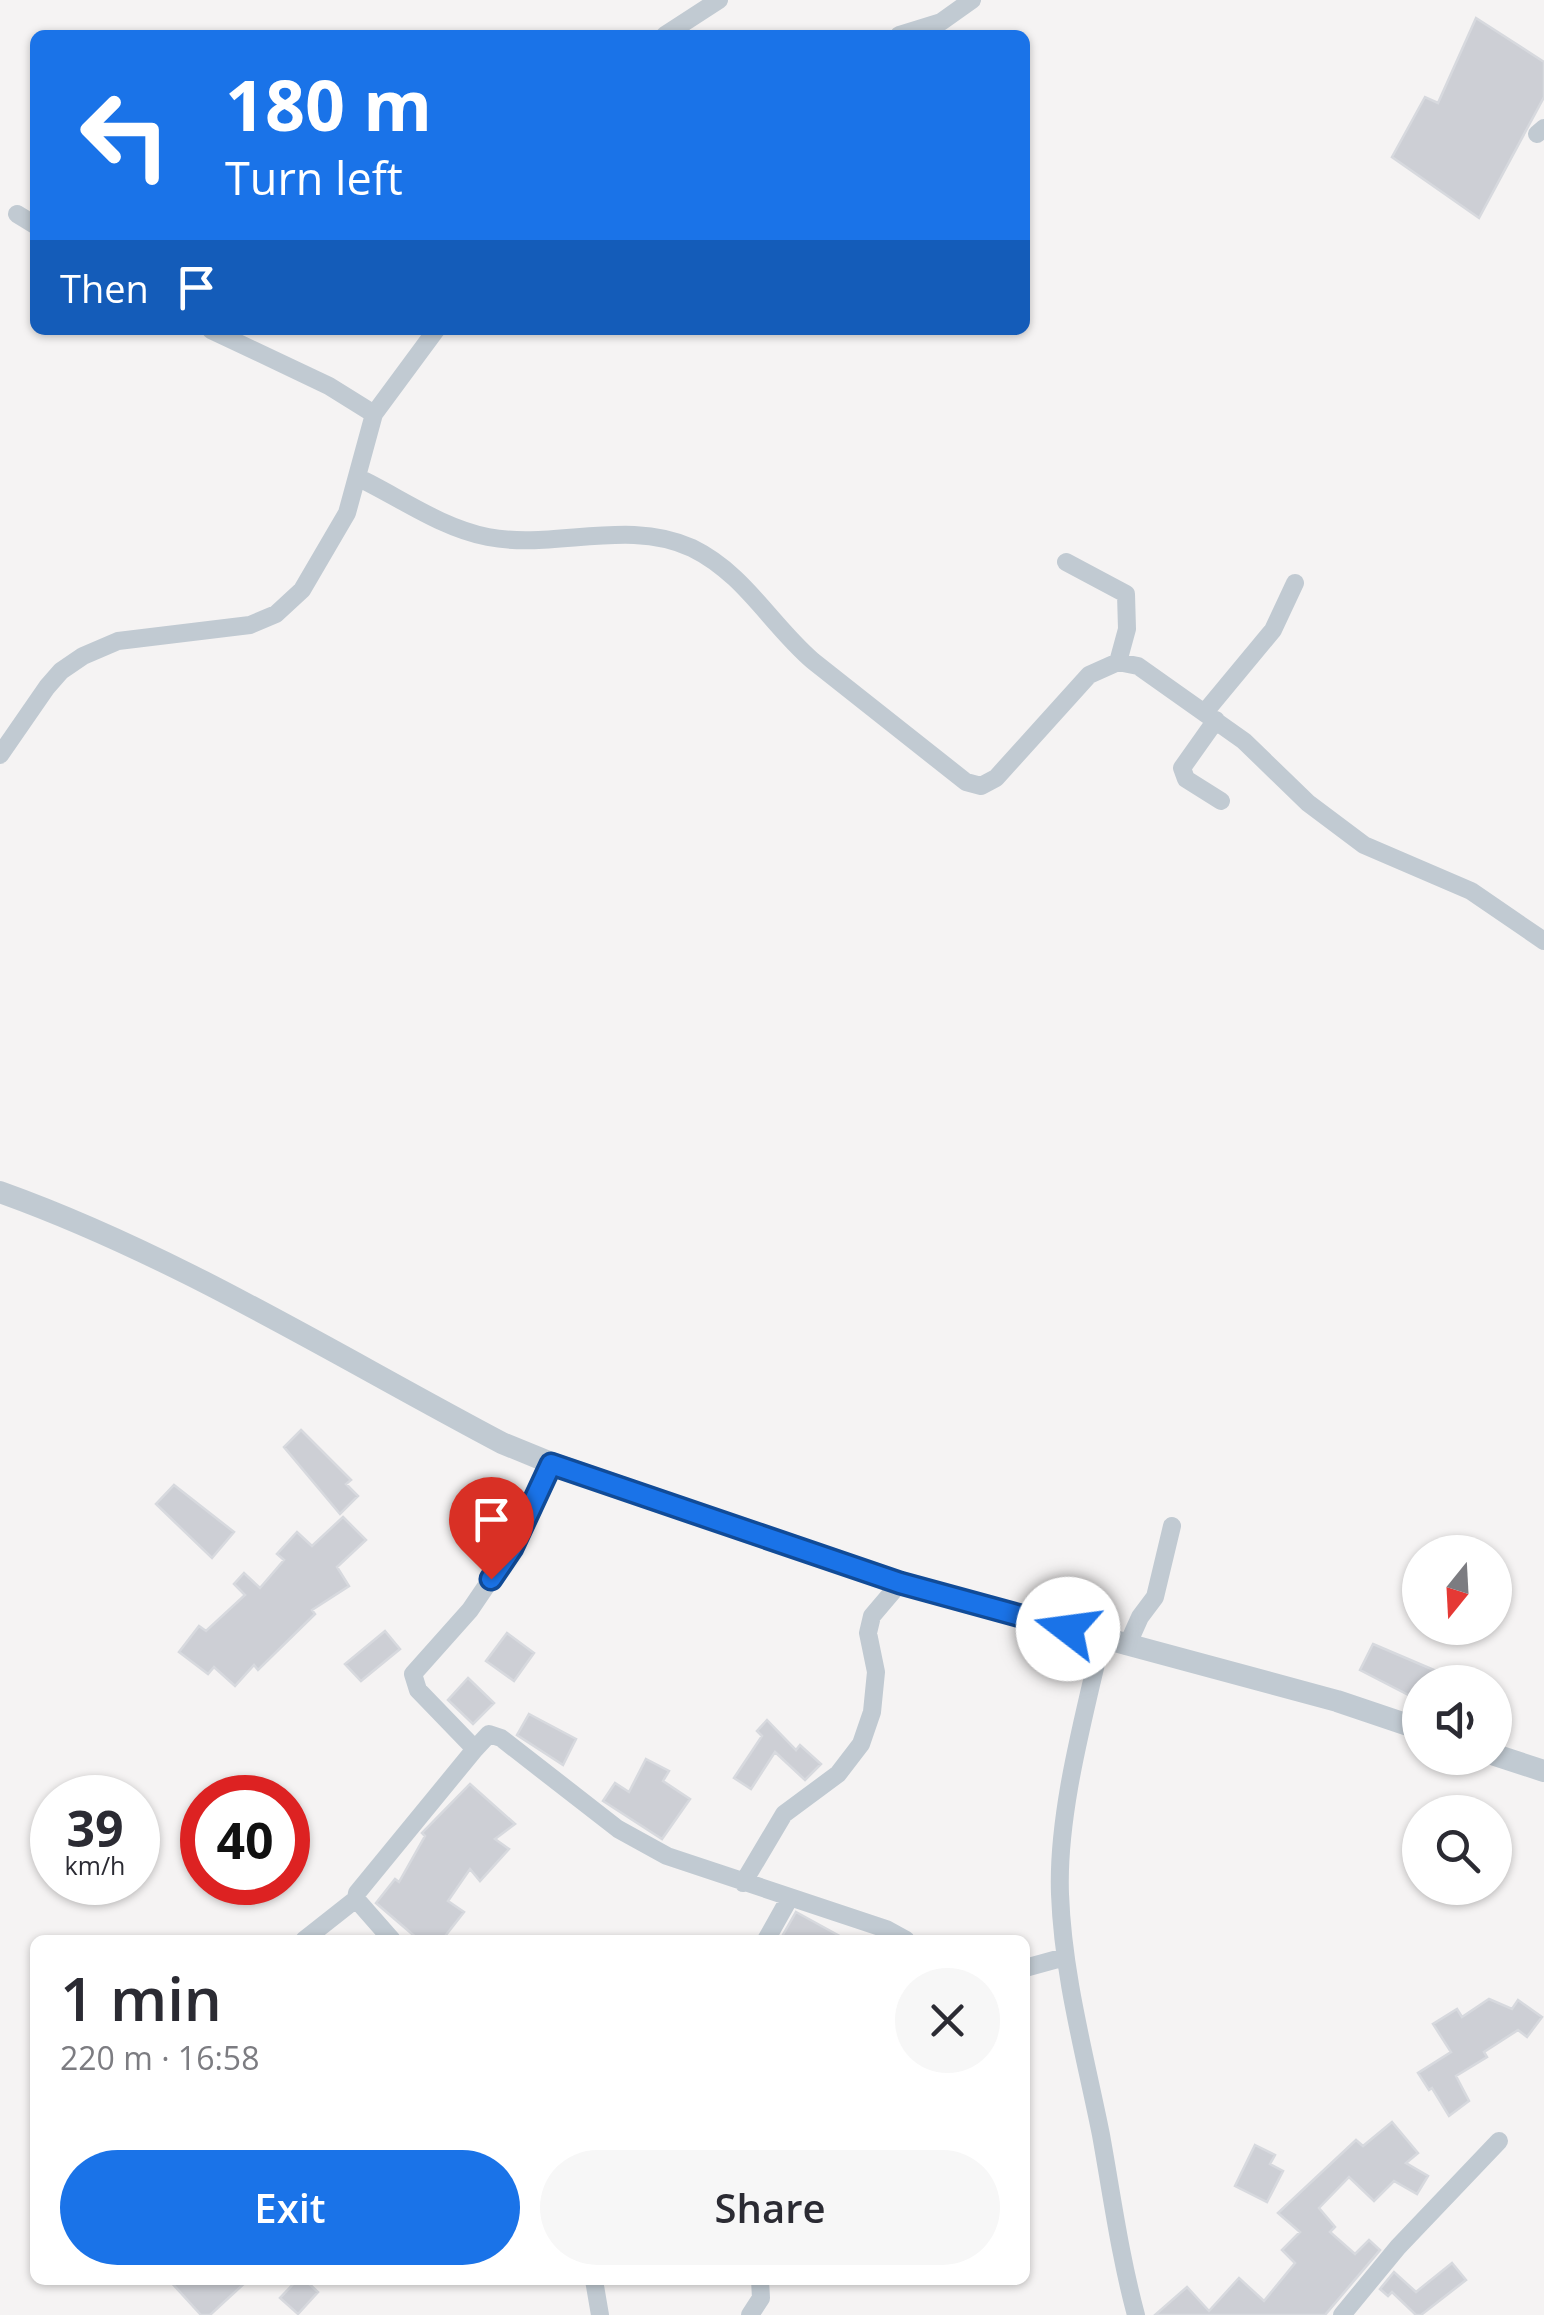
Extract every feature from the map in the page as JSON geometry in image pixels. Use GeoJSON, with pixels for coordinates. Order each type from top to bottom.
{"type":"FeatureCollection","features":[{"type":"Feature","properties":{"kind":"street"},"geometry":{"type":"LineString","coordinates":[[673,30],[719,0]]}},
{"type":"Feature","properties":{"kind":"street"},"geometry":{"type":"LineString","coordinates":[[915,30],[941,22],[972,0]]}},
{"type":"Feature","properties":{"kind":"street"},"geometry":{"type":"LineString","coordinates":[[17,214],[30,221]]}},
{"type":"Feature","properties":{"kind":"street"},"geometry":{"type":"LineString","coordinates":[[222,335],[329,386],[374,414]]}},
{"type":"Feature","properties":{"kind":"street"},"geometry":{"type":"LineString","coordinates":[[0,755],[47,687],[62,670],[83,656],[118,642],[250,624],[276,614],[302,590],[348,513],[374,414],[432,335]]}},
{"type":"Feature","properties":{"kind":"street"},"geometry":{"type":"LineString","coordinates":[[357,477],[446,524],[486,537],[654,538],[688,546],[725,568],[813,661],[966,782],[981,786],[996,778],[1089,674],[1118,662],[1138,666],[1244,740],[1308,803],[1364,845],[1471,891],[1544,941]]}},
{"type":"Feature","properties":{"kind":"street"},"geometry":{"type":"LineString","coordinates":[[1066,562],[1126,594],[1127,630],[1118,662]]}},
{"type":"Feature","properties":{"kind":"street"},"geometry":{"type":"LineString","coordinates":[[1221,802],[1186,779],[1182,768],[1210,716],[1274,630],[1295,583]]}},
{"type":"Feature","properties":{"kind":"street"},"geometry":{"type":"LineString","coordinates":[[0,1192],[94,1229],[158,1260],[502,1443],[551,1464],[900,1583],[1337,1700],[1402,1723]]}},
{"type":"Feature","properties":{"kind":"street"},"geometry":{"type":"LineString","coordinates":[[475,1750],[418,1690],[413,1674],[470,1610],[512,1548],[551,1464]]}},
{"type":"Feature","properties":{"kind":"street"},"geometry":{"type":"LineString","coordinates":[[1128,1646],[1140,1617],[1155,1597],[1172,1526]]}},
{"type":"Feature","properties":{"kind":"street"},"geometry":{"type":"LineString","coordinates":[[742,1883],[784,1814],[838,1774],[861,1744],[872,1712],[876,1672],[868,1633],[872,1616],[900,1583]]}},
{"type":"Feature","properties":{"kind":"street"},"geometry":{"type":"LineString","coordinates":[[1102,1638],[1072,1766],[1060,1891],[1065,1957],[1122,2264],[1136,2315]]}},
{"type":"Feature","properties":{"kind":"street"},"geometry":{"type":"LineString","coordinates":[[310,1935],[356,1899],[360,1888],[490,1734],[501,1738],[618,1829],[667,1856],[898,1935]]}},
{"type":"Feature","properties":{"kind":"street"},"geometry":{"type":"LineString","coordinates":[[1512,1761],[1544,1771]]}},
{"type":"Feature","properties":{"kind":"street"},"geometry":{"type":"LineString","coordinates":[[356,1899],[388,1935]]}},
{"type":"Feature","properties":{"kind":"street"},"geometry":{"type":"LineString","coordinates":[[769,1935],[789,1899]]}},
{"type":"Feature","properties":{"kind":"street"},"geometry":{"type":"LineString","coordinates":[[1030,1967],[1065,1957]]}},
{"type":"Feature","properties":{"kind":"street"},"geometry":{"type":"LineString","coordinates":[[1342,2315],[1398,2247],[1499,2140]]}},
{"type":"Feature","properties":{"kind":"street"},"geometry":{"type":"LineString","coordinates":[[595,2285],[600,2315]]}},
{"type":"Feature","properties":{"kind":"street"},"geometry":{"type":"LineString","coordinates":[[750,2315],[762,2298],[761,2285]]}},
{"type":"Feature","properties":{"kind":"building"},"geometry":{"type":"Polygon","coordinates":[[[1476,18],[1544,62],[1544,97],[1479,218],[1392,157],[1425,97],[1438,103],[1476,18]]]}},
{"type":"Feature","properties":{"kind":"building"},"geometry":{"type":"Polygon","coordinates":[[[301,1430],[351,1480],[346,1484],[358,1496],[340,1514],[284,1447],[301,1430]]]}},
{"type":"Feature","properties":{"kind":"building"},"geometry":{"type":"Polygon","coordinates":[[[174,1485],[234,1532],[212,1558],[156,1504],[174,1485]]]}},
{"type":"Feature","properties":{"kind":"building"},"geometry":{"type":"Polygon","coordinates":[[[343,1517],[366,1540],[337,1567],[349,1586],[312,1610],[315,1614],[258,1670],[254,1665],[235,1686],[214,1667],[208,1674],[179,1652],[199,1626],[206,1631],[245,1595],[234,1584],[244,1573],[260,1588],[284,1560],[277,1554],[297,1532],[312,1546],[343,1517]]]}},
{"type":"Feature","properties":{"kind":"building"},"geometry":{"type":"Polygon","coordinates":[[[385,1631],[400,1649],[361,1681],[345,1664],[385,1631]]]}},
{"type":"Feature","properties":{"kind":"building"},"geometry":{"type":"Polygon","coordinates":[[[507,1633],[534,1653],[514,1681],[486,1661],[507,1633]]]}},
{"type":"Feature","properties":{"kind":"building"},"geometry":{"type":"Polygon","coordinates":[[[1373,1644],[1422,1665],[1402,1665],[1402,1692],[1360,1670],[1373,1644]]]}},
{"type":"Feature","properties":{"kind":"building"},"geometry":{"type":"Polygon","coordinates":[[[468,1678],[494,1703],[473,1724],[448,1700],[468,1678]]]}},
{"type":"Feature","properties":{"kind":"building"},"geometry":{"type":"Polygon","coordinates":[[[529,1714],[576,1739],[563,1765],[517,1735],[529,1714]]]}},
{"type":"Feature","properties":{"kind":"building"},"geometry":{"type":"Polygon","coordinates":[[[767,1720],[796,1750],[800,1745],[821,1764],[805,1780],[775,1752],[751,1789],[734,1778],[762,1736],[757,1731],[767,1720]]]}},
{"type":"Feature","properties":{"kind":"building"},"geometry":{"type":"Polygon","coordinates":[[[646,1759],[669,1771],[663,1781],[690,1799],[662,1839],[603,1801],[615,1783],[629,1792],[646,1759]]]}},
{"type":"Feature","properties":{"kind":"building"},"geometry":{"type":"Polygon","coordinates":[[[470,1784],[515,1824],[495,1839],[509,1849],[480,1881],[470,1869],[448,1901],[464,1912],[446,1935],[413,1935],[376,1903],[395,1879],[399,1882],[425,1836],[422,1833],[470,1784]]]}},
{"type":"Feature","properties":{"kind":"building"},"geometry":{"type":"Polygon","coordinates":[[[796,1912],[838,1935],[783,1935],[796,1912]]]}},
{"type":"Feature","properties":{"kind":"building"},"geometry":{"type":"Polygon","coordinates":[[[1489,1999],[1512,2009],[1518,2000],[1542,2017],[1527,2037],[1518,2030],[1484,2052],[1487,2057],[1456,2076],[1469,2101],[1449,2116],[1418,2073],[1451,2052],[1433,2024],[1457,2009],[1462,2017],[1489,1999]]]}},
{"type":"Feature","properties":{"kind":"building"},"geometry":{"type":"Polygon","coordinates":[[[1392,2122],[1418,2153],[1406,2163],[1428,2176],[1417,2194],[1394,2181],[1374,2201],[1349,2177],[1319,2208],[1335,2227],[1330,2232],[1355,2254],[1369,2240],[1380,2250],[1325,2315],[1155,2315],[1187,2287],[1209,2311],[1239,2278],[1264,2301],[1295,2263],[1282,2250],[1300,2232],[1278,2213],[1356,2140],[1363,2146],[1392,2122]]]}},
{"type":"Feature","properties":{"kind":"building"},"geometry":{"type":"Polygon","coordinates":[[[1255,2145],[1275,2155],[1270,2164],[1283,2171],[1267,2202],[1235,2186],[1255,2145]]]}},
{"type":"Feature","properties":{"kind":"building"},"geometry":{"type":"Polygon","coordinates":[[[1452,2263],[1466,2280],[1421,2315],[1416,2315],[1392,2292],[1388,2296],[1380,2289],[1394,2272],[1416,2292],[1452,2263]]]}},
{"type":"Feature","properties":{"kind":"building"},"geometry":{"type":"Polygon","coordinates":[[[174,2285],[243,2285],[210,2315],[201,2315],[174,2285]]]}},
{"type":"Feature","properties":{"kind":"building"},"geometry":{"type":"Polygon","coordinates":[[[292,2285],[310,2285],[318,2292],[298,2314],[280,2298],[292,2285]]]}},
{"type":"Feature","properties":{"kind":"route"},"geometry":{"type":"LineString","coordinates":[[491,1579],[512,1548],[551,1464],[900,1583],[1068,1629]]}}]}
